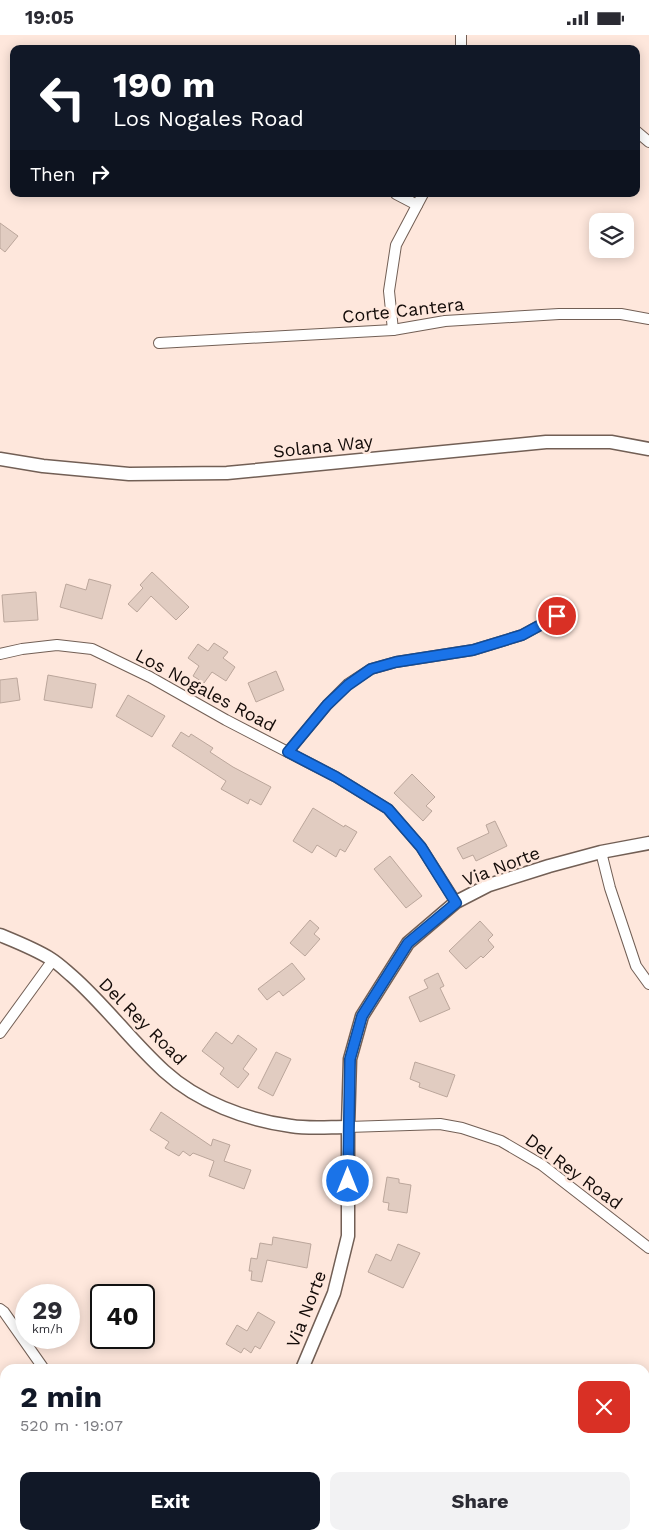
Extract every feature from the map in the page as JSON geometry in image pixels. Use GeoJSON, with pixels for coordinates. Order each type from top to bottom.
{"type":"FeatureCollection","features":[{"type":"Feature","properties":{"kind":"street"},"geometry":{"type":"LineString","coordinates":[[402,197],[417,205]]}},
{"type":"Feature","properties":{"kind":"street"},"geometry":{"type":"LineString","coordinates":[[393,330],[389,291],[391,267],[396,245],[421,197]]}},
{"type":"Feature","properties":{"kind":"street","name":"Corte Cantera"},"geometry":{"type":"LineString","coordinates":[[159,343],[393,330],[445,321],[559,314],[621,314],[649,319]]}},
{"type":"Feature","properties":{"kind":"street","name":"Solana Way"},"geometry":{"type":"LineString","coordinates":[[0,459],[43,466],[129,473],[227,473],[546,442],[611,443],[649,449]]}},
{"type":"Feature","properties":{"kind":"street"},"geometry":{"type":"LineString","coordinates":[[288,752],[327,705],[348,685],[371,669],[396,662],[473,650],[522,635],[557,616]]}},
{"type":"Feature","properties":{"kind":"street","name":"Los Nogales Road"},"geometry":{"type":"LineString","coordinates":[[0,654],[22,649],[57,645],[92,649],[150,677],[226,720],[336,777],[388,809],[421,847],[456,903]]}},
{"type":"Feature","properties":{"kind":"street","name":"Via Norte"},"geometry":{"type":"LineString","coordinates":[[307,1364],[334,1293],[348,1236],[350,1059],[362,1016],[408,943],[456,903],[499,882],[549,865],[601,852],[649,843]]}},
{"type":"Feature","properties":{"kind":"street"},"geometry":{"type":"LineString","coordinates":[[601,852],[610,887],[636,966],[649,984]]}},
{"type":"Feature","properties":{"kind":"street","name":"Del Rey Road"},"geometry":{"type":"LineString","coordinates":[[0,935],[53,960],[88,990],[165,1072],[188,1089],[212,1101],[248,1117],[292,1127],[440,1124],[462,1128],[501,1141],[542,1165],[649,1248]]}},
{"type":"Feature","properties":{"kind":"street"},"geometry":{"type":"LineString","coordinates":[[0,1033],[53,960]]}},
{"type":"Feature","properties":{"kind":"street"},"geometry":{"type":"LineString","coordinates":[[0,1309],[40,1364]]}},
{"type":"Feature","properties":{"kind":"building"},"geometry":{"type":"Polygon","coordinates":[[[0,223],[18,236],[5,252],[0,248],[0,223]]]}},
{"type":"Feature","properties":{"kind":"building"},"geometry":{"type":"Polygon","coordinates":[[[152,572],[189,607],[176,620],[151,596],[137,612],[128,604],[143,588],[140,585],[152,572]]]}},
{"type":"Feature","properties":{"kind":"building"},"geometry":{"type":"Polygon","coordinates":[[[89,579],[111,585],[102,619],[60,607],[66,584],[86,590],[89,579]]]}},
{"type":"Feature","properties":{"kind":"building"},"geometry":{"type":"Polygon","coordinates":[[[36,592],[38,620],[4,622],[2,595],[36,592]]]}},
{"type":"Feature","properties":{"kind":"building"},"geometry":{"type":"Polygon","coordinates":[[[214,643],[228,652],[223,658],[235,667],[226,681],[212,672],[204,683],[193,676],[199,666],[188,658],[198,644],[208,651],[214,643]]]}},
{"type":"Feature","properties":{"kind":"building"},"geometry":{"type":"Polygon","coordinates":[[[276,671],[284,690],[256,702],[248,683],[276,671]]]}},
{"type":"Feature","properties":{"kind":"building"},"geometry":{"type":"Polygon","coordinates":[[[48,675],[96,684],[92,708],[44,700],[48,675]]]}},
{"type":"Feature","properties":{"kind":"building"},"geometry":{"type":"Polygon","coordinates":[[[17,678],[20,700],[0,703],[0,680],[17,678]]]}},
{"type":"Feature","properties":{"kind":"building"},"geometry":{"type":"Polygon","coordinates":[[[128,695],[165,716],[152,737],[116,716],[128,695]]]}},
{"type":"Feature","properties":{"kind":"building"},"geometry":{"type":"Polygon","coordinates":[[[181,732],[189,737],[191,734],[213,748],[210,752],[233,767],[271,787],[261,805],[250,799],[248,804],[221,789],[226,781],[172,746],[181,732]]]}},
{"type":"Feature","properties":{"kind":"building"},"geometry":{"type":"Polygon","coordinates":[[[412,774],[435,797],[426,806],[432,811],[423,821],[394,793],[412,774]]]}},
{"type":"Feature","properties":{"kind":"building"},"geometry":{"type":"Polygon","coordinates":[[[313,808],[344,827],[345,825],[357,832],[345,852],[340,849],[336,857],[317,845],[312,853],[293,841],[313,808]]]}},
{"type":"Feature","properties":{"kind":"building"},"geometry":{"type":"Polygon","coordinates":[[[495,821],[507,846],[476,861],[473,855],[463,859],[457,848],[489,833],[486,825],[495,821]]]}},
{"type":"Feature","properties":{"kind":"building"},"geometry":{"type":"Polygon","coordinates":[[[390,856],[422,896],[406,908],[374,869],[390,856]]]}},
{"type":"Feature","properties":{"kind":"building"},"geometry":{"type":"Polygon","coordinates":[[[310,920],[319,928],[314,934],[320,939],[305,956],[290,943],[310,920]]]}},
{"type":"Feature","properties":{"kind":"building"},"geometry":{"type":"Polygon","coordinates":[[[480,921],[493,935],[488,940],[494,947],[483,958],[481,956],[466,969],[449,951],[480,921]]]}},
{"type":"Feature","properties":{"kind":"building"},"geometry":{"type":"Polygon","coordinates":[[[292,963],[305,979],[283,996],[279,991],[267,1000],[258,989],[292,963]]]}},
{"type":"Feature","properties":{"kind":"building"},"geometry":{"type":"Polygon","coordinates":[[[438,973],[444,986],[440,988],[450,1009],[420,1022],[409,997],[428,988],[424,980],[438,973]]]}},
{"type":"Feature","properties":{"kind":"building"},"geometry":{"type":"Polygon","coordinates":[[[216,1032],[232,1044],[238,1035],[257,1049],[243,1069],[249,1074],[238,1088],[220,1074],[224,1068],[202,1051],[216,1032]]]}},
{"type":"Feature","properties":{"kind":"building"},"geometry":{"type":"Polygon","coordinates":[[[276,1052],[291,1059],[273,1096],[258,1088],[276,1052]]]}},
{"type":"Feature","properties":{"kind":"building"},"geometry":{"type":"Polygon","coordinates":[[[415,1062],[455,1075],[447,1097],[419,1087],[420,1083],[410,1079],[415,1062]]]}},
{"type":"Feature","properties":{"kind":"building"},"geometry":{"type":"Polygon","coordinates":[[[161,1112],[211,1146],[213,1139],[230,1145],[224,1161],[251,1170],[244,1189],[209,1176],[214,1161],[193,1153],[190,1156],[183,1151],[179,1156],[165,1148],[169,1142],[150,1130],[161,1112]]]}},
{"type":"Feature","properties":{"kind":"building"},"geometry":{"type":"Polygon","coordinates":[[[387,1177],[399,1179],[399,1183],[411,1185],[407,1213],[388,1210],[389,1203],[383,1202],[387,1177]]]}},
{"type":"Feature","properties":{"kind":"building"},"geometry":{"type":"Polygon","coordinates":[[[273,1237],[311,1244],[307,1268],[267,1260],[262,1282],[251,1280],[252,1271],[249,1271],[251,1258],[257,1259],[260,1243],[272,1245],[273,1237]]]}},
{"type":"Feature","properties":{"kind":"building"},"geometry":{"type":"Polygon","coordinates":[[[398,1244],[420,1253],[403,1288],[368,1272],[376,1254],[391,1261],[398,1244]]]}},
{"type":"Feature","properties":{"kind":"building"},"geometry":{"type":"Polygon","coordinates":[[[258,1312],[275,1322],[260,1349],[255,1346],[251,1353],[244,1348],[241,1353],[226,1344],[237,1325],[247,1331],[258,1312]]]}},
{"type":"Feature","properties":{"kind":"route"},"geometry":{"type":"LineString","coordinates":[[348,1181],[350,1059],[362,1016],[408,943],[456,903],[421,847],[388,809],[336,777],[288,752],[327,705],[348,685],[371,669],[396,662],[473,650],[522,635],[557,616]]}}]}
